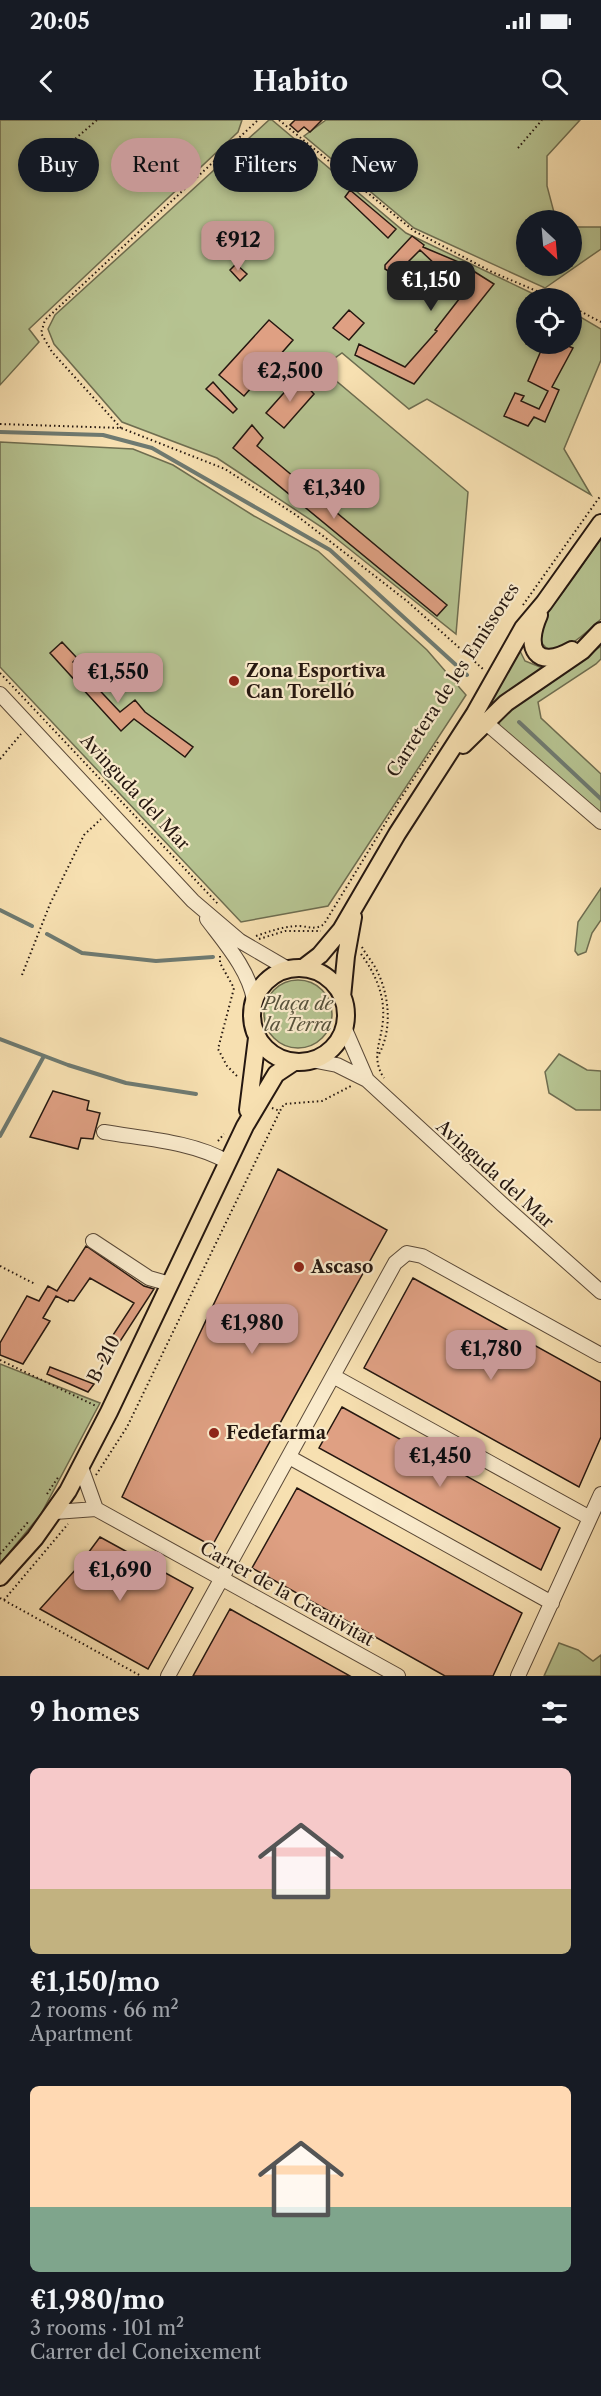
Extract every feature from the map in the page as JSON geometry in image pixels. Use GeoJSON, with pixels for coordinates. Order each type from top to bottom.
{"type":"FeatureCollection","features":[{"type":"Feature","properties":{"kind":"main road"},"geometry":{"type":"LineString","coordinates":[[431,782],[486,675],[544,603],[601,523]]}},
{"type":"Feature","properties":{"kind":"main road"},"geometry":{"type":"LineString","coordinates":[[544,603],[532,631],[531,640],[540,656],[556,657],[598,634]]}},
{"type":"Feature","properties":{"kind":"main road"},"geometry":{"type":"LineString","coordinates":[[431,782],[484,722],[506,703],[582,651],[598,634]]}},
{"type":"Feature","properties":{"kind":"main road","name":"Carretera de les Emissores"},"geometry":{"type":"LineString","coordinates":[[296,968],[320,955],[341,930],[397,834],[431,782]]}},
{"type":"Feature","properties":{"kind":"main road"},"geometry":{"type":"LineString","coordinates":[[342,997],[354,909]]}},
{"type":"Feature","properties":{"kind":"main road"},"geometry":{"type":"LineString","coordinates":[[254,1000],[267,980],[296,968],[317,971],[329,978],[342,997],[346,1012],[344,1027],[332,1048],[311,1060],[294,1062],[273,1054],[257,1038]]}},
{"type":"Feature","properties":{"kind":"main road","name":"B-210"},"geometry":{"type":"LineString","coordinates":[[245,1126],[254,1074],[257,1038],[251,1017],[254,1000]]}},
{"type":"Feature","properties":{"kind":"main road","name":"B-210"},"geometry":{"type":"LineString","coordinates":[[0,1577],[55,1512],[81,1467],[103,1409],[170,1284],[245,1126],[276,1074],[294,1062]]}},
{"type":"Feature","properties":{"kind":"street","name":"Avinguda del Mar"},"geometry":{"type":"LineString","coordinates":[[0,694],[193,901],[240,941],[296,968]]}},
{"type":"Feature","properties":{"kind":"street"},"geometry":{"type":"LineString","coordinates":[[484,722],[601,822]]}},
{"type":"Feature","properties":{"kind":"street","name":"Avinguda del Mar"},"geometry":{"type":"LineString","coordinates":[[193,901],[245,975],[252,989],[254,1000]]}},
{"type":"Feature","properties":{"kind":"street","name":"Avinguda del Mar"},"geometry":{"type":"LineString","coordinates":[[344,1027],[361,1082]]}},
{"type":"Feature","properties":{"kind":"street","name":"Avinguda del Mar"},"geometry":{"type":"LineString","coordinates":[[311,1060],[337,1065],[361,1082],[601,1292]]}},
{"type":"Feature","properties":{"kind":"street"},"geometry":{"type":"LineString","coordinates":[[104,1132],[197,1148],[228,1161]]}},
{"type":"Feature","properties":{"kind":"street"},"geometry":{"type":"LineString","coordinates":[[93,1241],[149,1278],[170,1284]]}},
{"type":"Feature","properties":{"kind":"street"},"geometry":{"type":"LineString","coordinates":[[168,1676],[395,1263],[407,1253],[422,1256],[601,1356]]}},
{"type":"Feature","properties":{"kind":"street"},"geometry":{"type":"LineString","coordinates":[[333,1376],[590,1518]]}},
{"type":"Feature","properties":{"kind":"street"},"geometry":{"type":"LineString","coordinates":[[289,1457],[552,1603]]}},
{"type":"Feature","properties":{"kind":"street"},"geometry":{"type":"LineString","coordinates":[[55,1512],[96,1509],[81,1467]]}},
{"type":"Feature","properties":{"kind":"street"},"geometry":{"type":"LineString","coordinates":[[519,1676],[601,1494]]}},
{"type":"Feature","properties":{"kind":"street","name":"Carrer de la Creativitat"},"geometry":{"type":"LineString","coordinates":[[96,1509],[398,1676]]}},
{"type":"Feature","properties":{"kind":"path"},"geometry":{"type":"LineString","coordinates":[[76,138],[97,120]]}},
{"type":"Feature","properties":{"kind":"path"},"geometry":{"type":"LineString","coordinates":[[121,428],[52,351],[42,333],[45,321],[258,120]]}},
{"type":"Feature","properties":{"kind":"path"},"geometry":{"type":"LineString","coordinates":[[279,120],[414,231],[492,272],[530,288]]}},
{"type":"Feature","properties":{"kind":"path"},"geometry":{"type":"LineString","coordinates":[[518,148],[542,120]]}},
{"type":"Feature","properties":{"kind":"path"},"geometry":{"type":"LineString","coordinates":[[582,312],[601,322]]}},
{"type":"Feature","properties":{"kind":"path"},"geometry":{"type":"LineString","coordinates":[[0,424],[121,428],[225,469],[296,515],[407,601],[486,675]]}},
{"type":"Feature","properties":{"kind":"path","name":"Carretera de les Emissores"},"geometry":{"type":"LineString","coordinates":[[522,606],[601,495]]}},
{"type":"Feature","properties":{"kind":"path","name":"Avinguda del Mar"},"geometry":{"type":"LineString","coordinates":[[0,673],[224,911]]}},
{"type":"Feature","properties":{"kind":"path"},"geometry":{"type":"LineString","coordinates":[[0,759],[29,725]]}},
{"type":"Feature","properties":{"kind":"path","name":"Carretera de les Emissores"},"geometry":{"type":"LineString","coordinates":[[326,928],[318,932],[285,931],[259,939],[252,938],[286,927],[316,928],[326,921],[399,801],[441,738]]}},
{"type":"Feature","properties":{"kind":"path"},"geometry":{"type":"LineString","coordinates":[[22,975],[50,904],[84,835],[110,812]]}},
{"type":"Feature","properties":{"kind":"path"},"geometry":{"type":"LineString","coordinates":[[360,942],[378,972],[387,1003],[386,1030],[376,1059]]}},
{"type":"Feature","properties":{"kind":"path"},"geometry":{"type":"LineString","coordinates":[[357,946],[378,981],[383,1003],[382,1030],[376,1059],[378,1067]]}},
{"type":"Feature","properties":{"kind":"path"},"geometry":{"type":"LineString","coordinates":[[221,954],[220,963],[234,988],[218,1049],[227,1066],[242,1080]]}},
{"type":"Feature","properties":{"kind":"path"},"geometry":{"type":"LineString","coordinates":[[94,1479],[127,1427],[284,1104],[322,1101],[361,1082]]}},
{"type":"Feature","properties":{"kind":"path"},"geometry":{"type":"LineString","coordinates":[[265,1104],[280,1111]]}},
{"type":"Feature","properties":{"kind":"path"},"geometry":{"type":"LineString","coordinates":[[0,1266],[35,1284]]}},
{"type":"Feature","properties":{"kind":"path"},"geometry":{"type":"LineString","coordinates":[[0,1360],[103,1409]]}},
{"type":"Feature","properties":{"kind":"path","name":"B-210"},"geometry":{"type":"LineString","coordinates":[[92,1415],[103,1409],[100,1397]]}},
{"type":"Feature","properties":{"kind":"path"},"geometry":{"type":"LineString","coordinates":[[47,1495],[63,1469]]}},
{"type":"Feature","properties":{"kind":"path"},"geometry":{"type":"LineString","coordinates":[[0,1554],[30,1519]]}},
{"type":"Feature","properties":{"kind":"path"},"geometry":{"type":"LineString","coordinates":[[4,1600],[73,1520]]}},
{"type":"Feature","properties":{"kind":"path"},"geometry":{"type":"LineString","coordinates":[[0,1598],[141,1676]]}},
{"type":"Feature","properties":{"kind":"green space"},"geometry":{"type":"Polygon","coordinates":[[[0,120],[242,120],[238,132],[232,138],[213,138],[213,156],[201,167],[201,138],[111,138],[111,192],[174,192],[29,329],[39,342],[0,385],[0,120]]]}},
{"type":"Feature","properties":{"kind":"green space"},"geometry":{"type":"Polygon","coordinates":[[[269,120],[272,120],[293,138],[249,138],[269,120]]]}},
{"type":"Feature","properties":{"kind":"green space"},"geometry":{"type":"Polygon","coordinates":[[[326,120],[580,120],[547,156],[547,186],[553,210],[516,210],[516,275],[414,228],[371,192],[418,192],[418,138],[330,138],[330,158],[318,148],[318,138],[304,136],[326,120]]]}},
{"type":"Feature","properties":{"kind":"green space"},"geometry":{"type":"Polygon","coordinates":[[[318,159],[330,169],[330,192],[357,192],[406,233],[521,288],[516,288],[516,354],[582,354],[582,318],[601,329],[601,360],[564,449],[591,495],[427,399],[409,409],[342,353],[321,368],[468,492],[456,634],[323,528],[217,458],[122,422],[54,344],[48,329],[55,315],[190,192],[201,192],[201,182],[213,171],[213,192],[318,192],[318,159]]]}},
{"type":"Feature","properties":{"kind":"green space"},"geometry":{"type":"Polygon","coordinates":[[[582,227],[601,227],[601,249],[582,262],[582,227]]]}},
{"type":"Feature","properties":{"kind":"green space"},"geometry":{"type":"Polygon","coordinates":[[[519,276],[562,276],[545,288],[519,276]]]}},
{"type":"Feature","properties":{"kind":"green space","name":"Zona Esportiva Can Torelló"},"geometry":{"type":"Polygon","coordinates":[[[0,442],[133,449],[173,465],[254,516],[318,551],[427,650],[466,695],[328,906],[241,922],[0,667],[0,442]]]}},
{"type":"Feature","properties":{"kind":"green space"},"geometry":{"type":"Polygon","coordinates":[[[601,539],[601,619],[571,644],[554,650],[547,648],[541,641],[540,635],[545,617],[601,539]]]}},
{"type":"Feature","properties":{"kind":"green space"},"geometry":{"type":"Polygon","coordinates":[[[601,646],[601,659],[596,664],[538,702],[541,718],[601,774],[601,813],[500,729],[499,720],[601,646]]]}},
{"type":"Feature","properties":{"kind":"green space"},"geometry":{"type":"Polygon","coordinates":[[[520,651],[525,661],[545,669],[484,713],[520,651]]]}},
{"type":"Feature","properties":{"kind":"green space"},"geometry":{"type":"Polygon","coordinates":[[[601,888],[601,920],[592,933],[586,952],[578,955],[575,951],[578,922],[601,888]]]}},
{"type":"Feature","properties":{"kind":"green space","name":"Plaça de la Terra"},"geometry":{"type":"Polygon","coordinates":[[[298,980],[311,983],[322,990],[329,1001],[332,1014],[329,1027],[322,1038],[311,1045],[298,1048],[285,1045],[274,1038],[267,1027],[264,1014],[267,1001],[274,990],[285,983],[298,980]]]}},
{"type":"Feature","properties":{"kind":"green space"},"geometry":{"type":"Polygon","coordinates":[[[559,1054],[587,1070],[601,1071],[601,1110],[576,1110],[549,1093],[545,1072],[559,1054]]]}},
{"type":"Feature","properties":{"kind":"green space"},"geometry":{"type":"Polygon","coordinates":[[[0,1364],[100,1403],[41,1514],[0,1564],[0,1364]]]}},
{"type":"Feature","properties":{"kind":"green space"},"geometry":{"type":"Polygon","coordinates":[[[559,1643],[578,1650],[593,1661],[601,1655],[601,1676],[544,1676],[559,1643]]]}},
{"type":"Feature","properties":{"kind":"building"},"geometry":{"type":"Polygon","coordinates":[[[295,120],[322,120],[310,132],[304,127],[298,132],[290,125],[295,120]]]}},
{"type":"Feature","properties":{"kind":"building"},"geometry":{"type":"Polygon","coordinates":[[[349,192],[352,192],[396,229],[388,238],[345,197],[349,192]]]}},
{"type":"Feature","properties":{"kind":"building"},"geometry":{"type":"Polygon","coordinates":[[[412,236],[424,245],[423,247],[468,266],[494,284],[414,384],[355,355],[359,344],[405,367],[437,331],[435,330],[470,285],[442,262],[437,266],[420,250],[395,275],[385,269],[385,265],[412,236]]]}},
{"type":"Feature","properties":{"kind":"building"},"geometry":{"type":"Polygon","coordinates":[[[236,264],[247,274],[240,281],[230,270],[236,264]]]}},
{"type":"Feature","properties":{"kind":"building"},"geometry":{"type":"Polygon","coordinates":[[[349,310],[364,323],[349,340],[333,328],[349,310]]]}},
{"type":"Feature","properties":{"kind":"building"},"geometry":{"type":"Polygon","coordinates":[[[269,320],[293,340],[244,396],[219,375],[269,320]]]}},
{"type":"Feature","properties":{"kind":"building"},"geometry":{"type":"Polygon","coordinates":[[[540,354],[570,354],[552,387],[559,390],[545,422],[534,417],[528,426],[504,416],[515,393],[524,396],[521,401],[539,409],[548,391],[528,381],[540,354]]]}},
{"type":"Feature","properties":{"kind":"building"},"geometry":{"type":"Polygon","coordinates":[[[298,377],[314,394],[284,428],[266,413],[298,377]]]}},
{"type":"Feature","properties":{"kind":"building"},"geometry":{"type":"Polygon","coordinates":[[[213,382],[237,409],[233,413],[206,389],[213,382]]]}},
{"type":"Feature","properties":{"kind":"building"},"geometry":{"type":"Polygon","coordinates":[[[252,425],[263,438],[257,446],[447,605],[437,616],[233,448],[252,425]]]}},
{"type":"Feature","properties":{"kind":"building"},"geometry":{"type":"Polygon","coordinates":[[[62,642],[77,658],[73,662],[120,712],[135,700],[145,712],[193,747],[185,757],[134,719],[121,731],[50,653],[62,642]]]}},
{"type":"Feature","properties":{"kind":"building"},"geometry":{"type":"Polygon","coordinates":[[[53,1091],[89,1101],[87,1110],[100,1113],[93,1139],[81,1138],[78,1149],[30,1137],[53,1091]]]}},
{"type":"Feature","properties":{"kind":"building"},"geometry":{"type":"Polygon","coordinates":[[[278,1169],[387,1230],[212,1546],[122,1497],[278,1169]]]}},
{"type":"Feature","properties":{"kind":"building"},"geometry":{"type":"Polygon","coordinates":[[[86,1246],[144,1286],[154,1289],[106,1363],[98,1358],[134,1303],[90,1278],[74,1301],[69,1300],[68,1302],[56,1296],[43,1318],[50,1321],[23,1364],[0,1355],[0,1343],[27,1296],[39,1301],[48,1286],[57,1291],[86,1246]]]}},
{"type":"Feature","properties":{"kind":"building"},"geometry":{"type":"Polygon","coordinates":[[[413,1278],[601,1382],[601,1437],[579,1487],[364,1368],[413,1278]]]}},
{"type":"Feature","properties":{"kind":"building"},"geometry":{"type":"Polygon","coordinates":[[[50,1367],[94,1384],[88,1392],[47,1374],[50,1367]]]}},
{"type":"Feature","properties":{"kind":"building"},"geometry":{"type":"Polygon","coordinates":[[[342,1407],[560,1528],[541,1570],[319,1448],[342,1407]]]}},
{"type":"Feature","properties":{"kind":"building"},"geometry":{"type":"Polygon","coordinates":[[[297,1488],[522,1613],[493,1676],[445,1676],[252,1568],[297,1488]]]}},
{"type":"Feature","properties":{"kind":"building"},"geometry":{"type":"Polygon","coordinates":[[[100,1537],[193,1588],[148,1669],[40,1609],[77,1568],[100,1537]]]}},
{"type":"Feature","properties":{"kind":"building"},"geometry":{"type":"Polygon","coordinates":[[[230,1609],[350,1676],[193,1676],[230,1609]]]}},
{"type":"Feature","properties":{"kind":"waterway"},"geometry":{"type":"LineString","coordinates":[[0,432],[103,435],[152,448],[330,550],[467,675]]}},
{"type":"Feature","properties":{"kind":"waterway"},"geometry":{"type":"LineString","coordinates":[[519,722],[601,799]]}},
{"type":"Feature","properties":{"kind":"waterway"},"geometry":{"type":"LineString","coordinates":[[0,910],[32,926]]}},
{"type":"Feature","properties":{"kind":"waterway"},"geometry":{"type":"LineString","coordinates":[[47,934],[82,953],[156,961],[213,957]]}},
{"type":"Feature","properties":{"kind":"waterway"},"geometry":{"type":"LineString","coordinates":[[0,1039],[68,1065],[126,1083],[196,1094]]}},
{"type":"Feature","properties":{"kind":"waterway"},"geometry":{"type":"LineString","coordinates":[[0,1136],[44,1056]]}},
{"type":"Feature","properties":{"kind":"place","name":"Zona Esportiva Can Torelló"},"geometry":{"type":"Point","coordinates":[234,681]}},
{"type":"Feature","properties":{"kind":"place","name":"Ascaso"},"geometry":{"type":"Point","coordinates":[299,1267]}},
{"type":"Feature","properties":{"kind":"place","name":"Fedefarma"},"geometry":{"type":"Point","coordinates":[214,1433]}}]}
